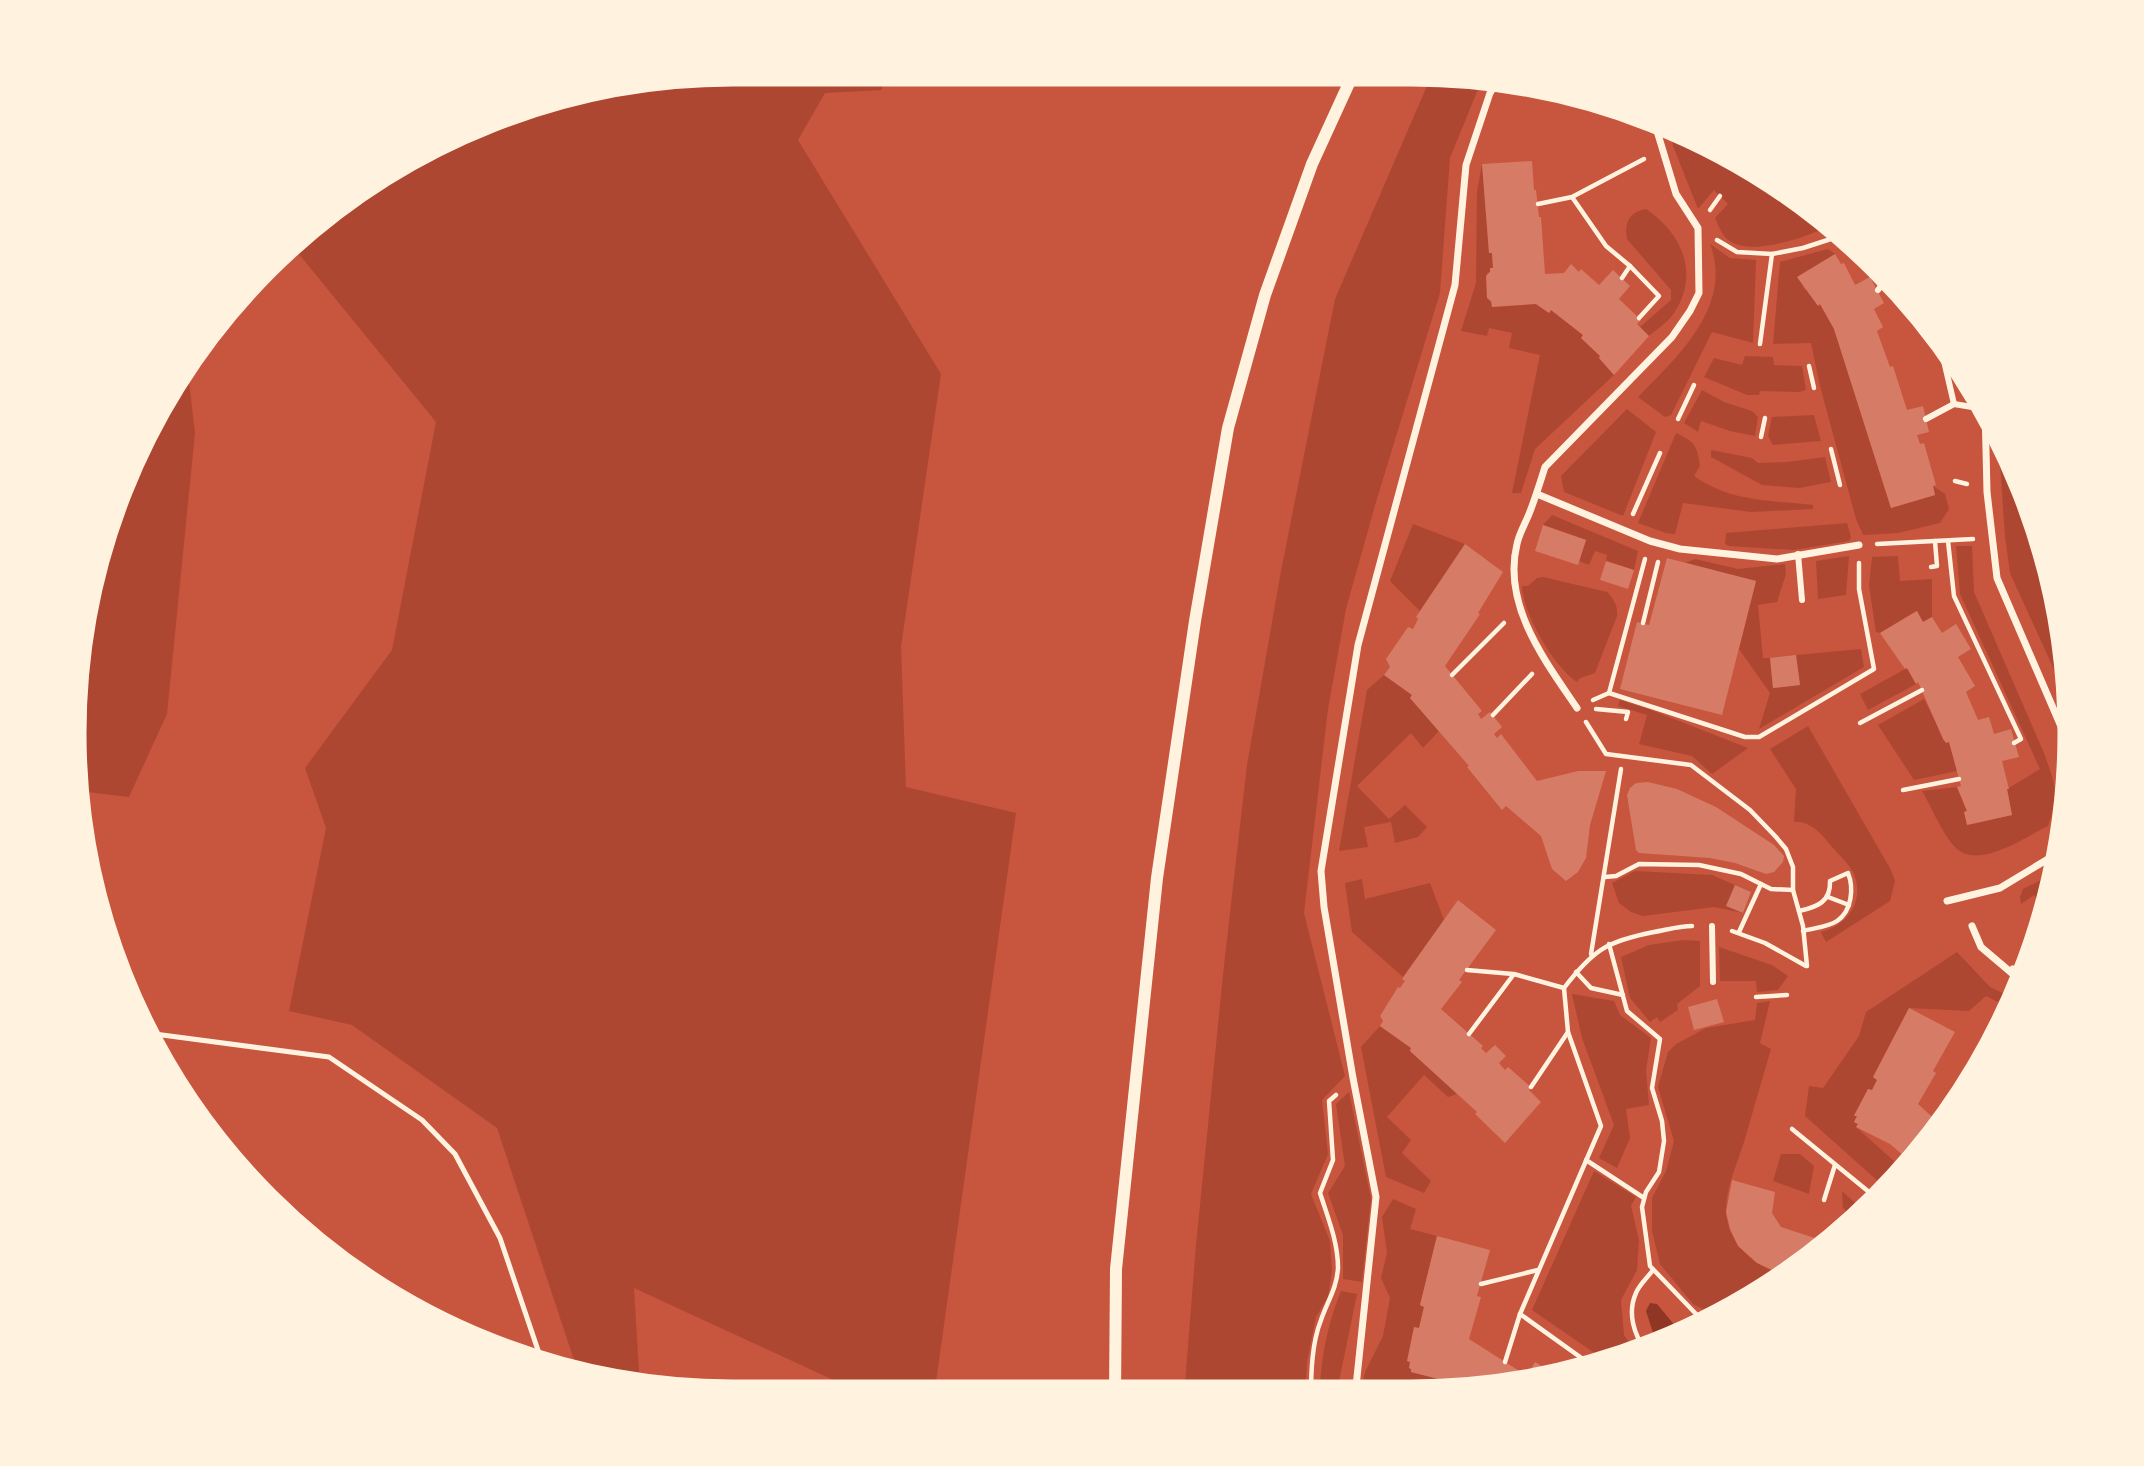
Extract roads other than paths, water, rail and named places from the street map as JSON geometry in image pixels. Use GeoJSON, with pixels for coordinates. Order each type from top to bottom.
{"type":"FeatureCollection","features":[{"type":"Feature","properties":{"kind":"street"},"geometry":{"type":"LineString","coordinates":[[1115,1384],[1116,1269],[1157,878],[1195,621],[1228,428],[1265,295],[1312,164],[1350,82]]}},
{"type":"Feature","properties":{"kind":"street"},"geometry":{"type":"LineString","coordinates":[[1356,1384],[1376,1197],[1324,907],[1321,871],[1358,645],[1455,285],[1466,165],[1493,88]]}},
{"type":"Feature","properties":{"kind":"street"},"geometry":{"type":"LineString","coordinates":[[1577,708],[1545,660],[1519,607],[1514,589],[1516,545],[1545,467],[1672,337],[1690,312],[1699,293],[1698,228],[1676,194],[1657,131]]}},
{"type":"Feature","properties":{"kind":"street"},"geometry":{"type":"LineString","coordinates":[[1878,290],[1882,285]]}},
{"type":"Feature","properties":{"kind":"street"},"geometry":{"type":"LineString","coordinates":[[1944,360],[1954,404]]}},
{"type":"Feature","properties":{"kind":"street"},"geometry":{"type":"LineString","coordinates":[[1926,419],[1954,404],[1974,407]]}},
{"type":"Feature","properties":{"kind":"street"},"geometry":{"type":"LineString","coordinates":[[1985,426],[1987,492],[1997,578],[2062,728]]}},
{"type":"Feature","properties":{"kind":"street"},"geometry":{"type":"LineString","coordinates":[[1537,494],[1650,541],[1677,549],[1777,559],[1859,545]]}},
{"type":"Feature","properties":{"kind":"street"},"geometry":{"type":"LineString","coordinates":[[1798,554],[1802,600]]}},
{"type":"Feature","properties":{"kind":"street"},"geometry":{"type":"LineString","coordinates":[[1947,901],[2000,888],[2049,858]]}},
{"type":"Feature","properties":{"kind":"street"},"geometry":{"type":"LineString","coordinates":[[1712,926],[1713,982]]}},
{"type":"Feature","properties":{"kind":"street"},"geometry":{"type":"LineString","coordinates":[[1972,926],[1984,945],[2016,971]]}},
{"type":"Feature","properties":{"kind":"lane"},"geometry":{"type":"LineString","coordinates":[[156,1034],[329,1058],[422,1120],[454,1154],[500,1238],[539,1354]]}}]}
